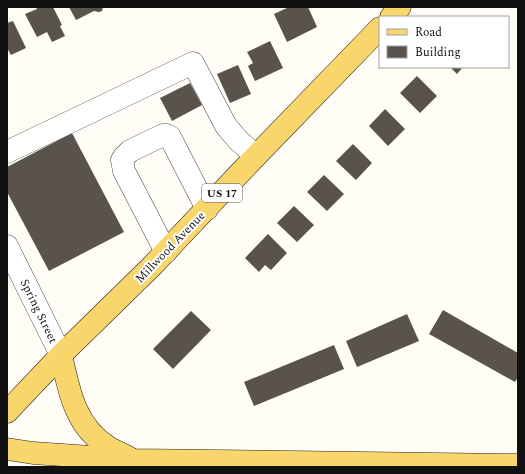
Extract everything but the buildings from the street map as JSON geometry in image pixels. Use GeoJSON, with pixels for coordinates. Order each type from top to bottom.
{"type":"FeatureCollection","features":[{"type":"Feature","properties":{"kind":"main road"},"geometry":{"type":"LineString","coordinates":[[391,16],[400,7]]}},
{"type":"Feature","properties":{"kind":"main road","name":"Millwood Avenue"},"geometry":{"type":"LineString","coordinates":[[7,412],[60,355],[166,252],[256,156],[379,29]]}},
{"type":"Feature","properties":{"kind":"main road"},"geometry":{"type":"LineString","coordinates":[[60,355],[76,411],[88,428],[96,438],[109,447],[135,460]]}},
{"type":"Feature","properties":{"kind":"main road"},"geometry":{"type":"LineString","coordinates":[[7,449],[33,453],[135,460],[518,465]]}},
{"type":"Feature","properties":{"kind":"lane"},"geometry":{"type":"LineString","coordinates":[[7,152],[193,63],[226,126],[239,141],[256,156]]}},
{"type":"Feature","properties":{"kind":"lane"},"geometry":{"type":"LineString","coordinates":[[166,252],[124,171],[122,160],[126,154],[163,135],[170,137],[207,209]]}},
{"type":"Feature","properties":{"kind":"lane","name":"Spring Street"},"geometry":{"type":"LineString","coordinates":[[7,246],[12,268],[60,355]]}}]}
